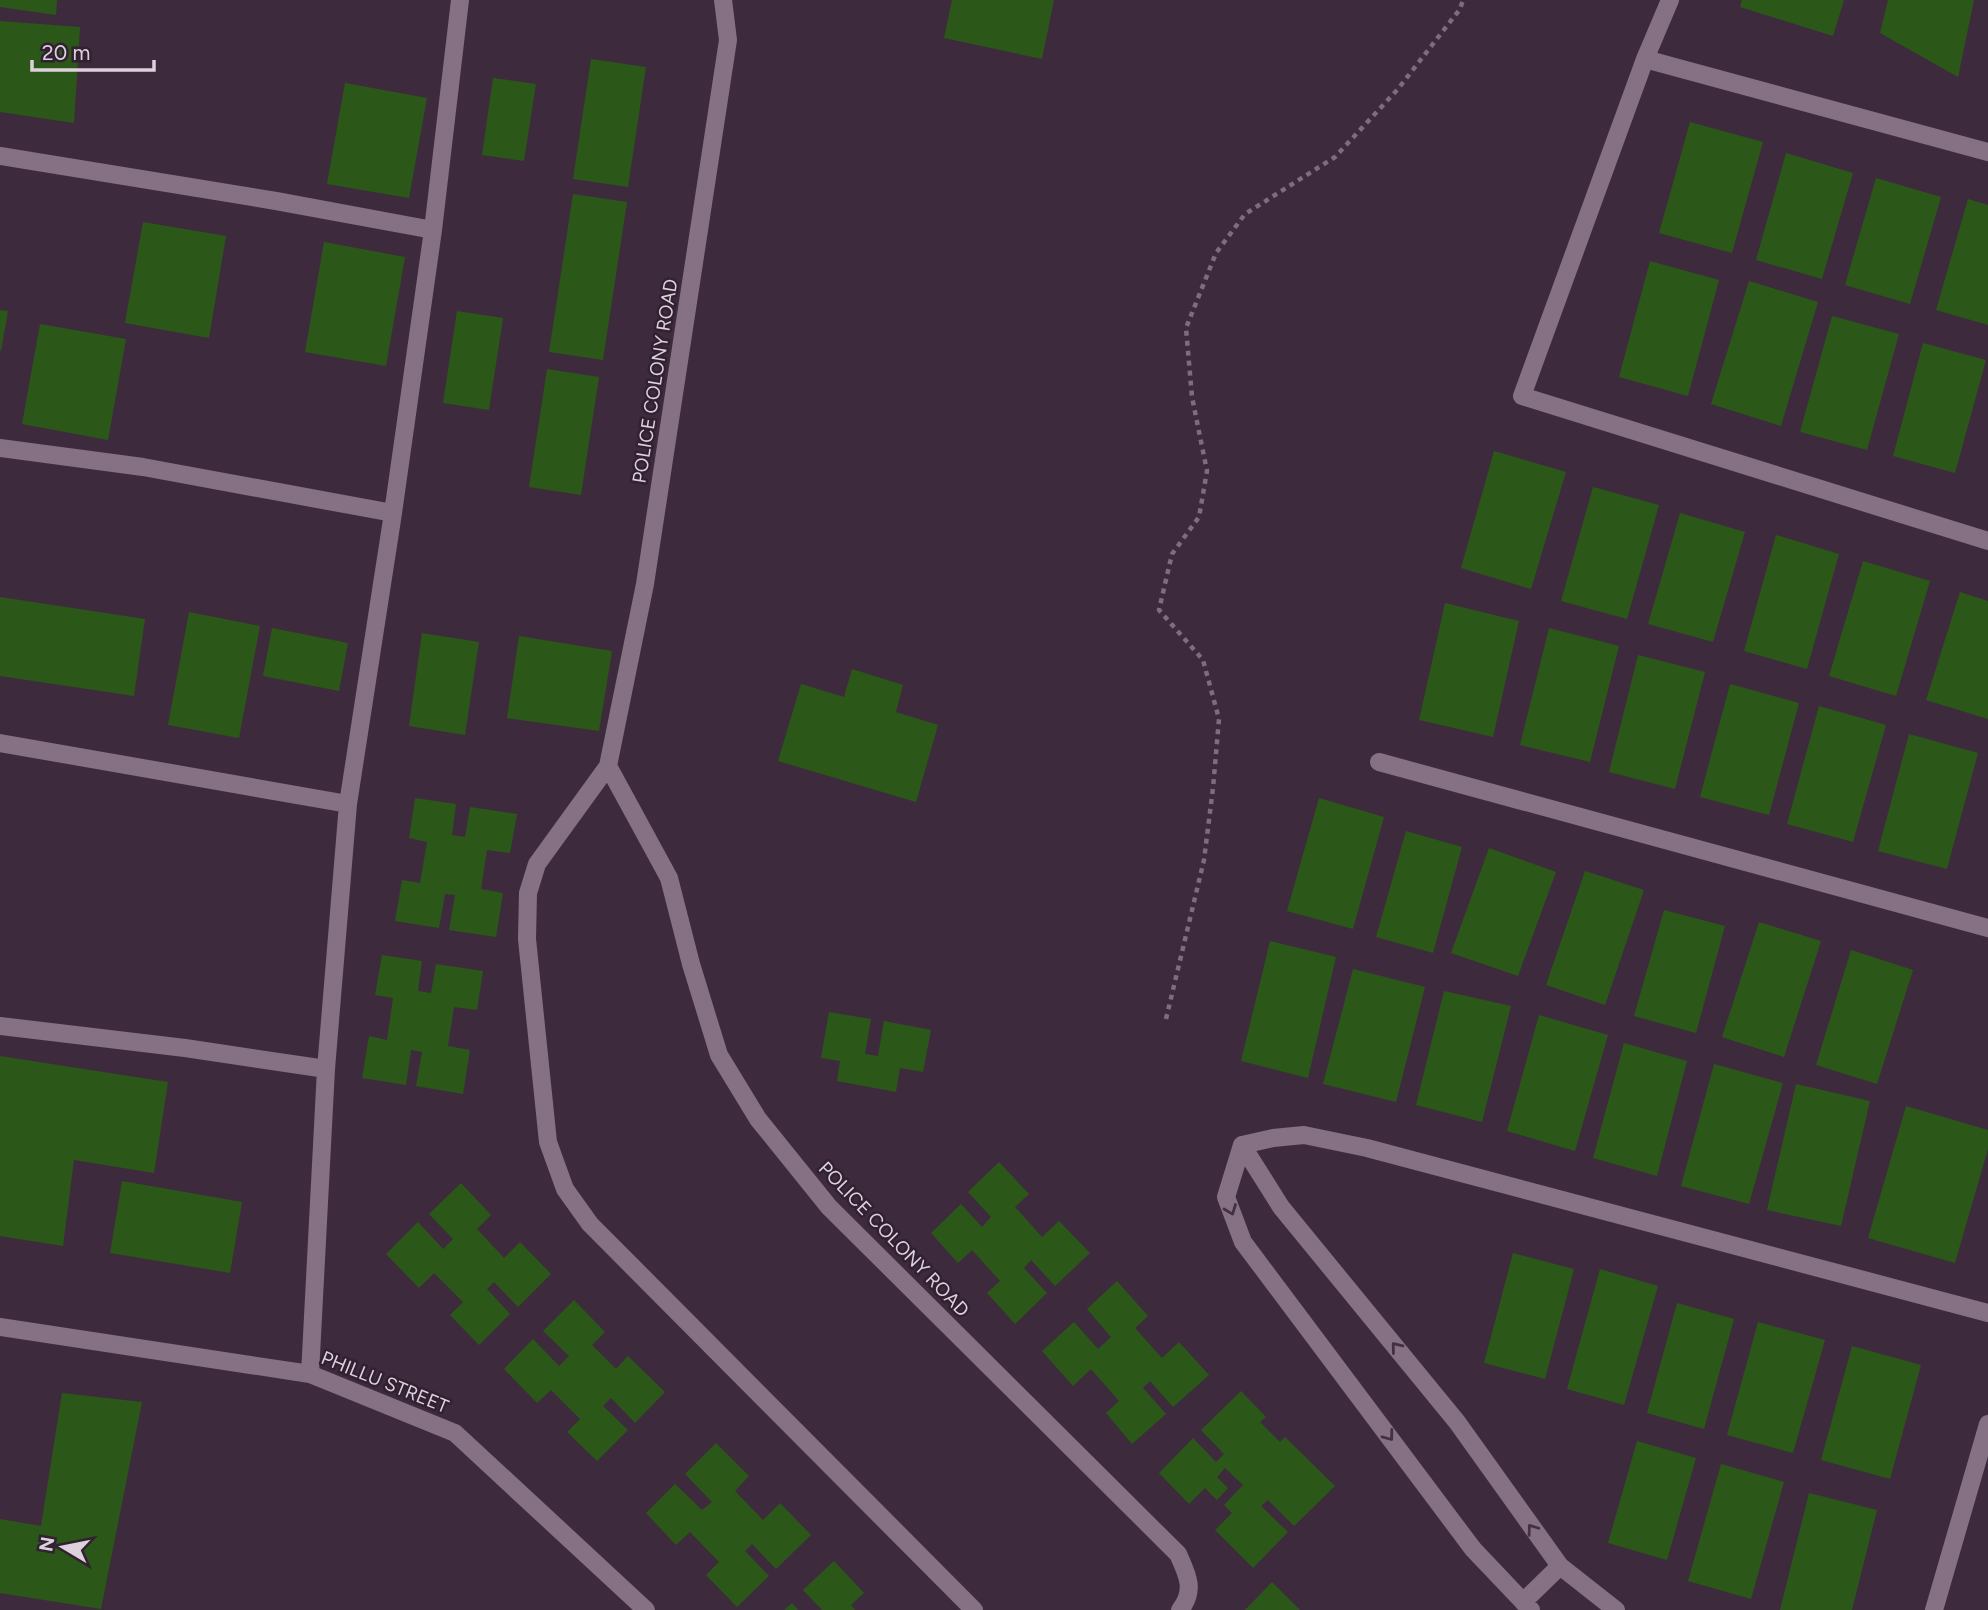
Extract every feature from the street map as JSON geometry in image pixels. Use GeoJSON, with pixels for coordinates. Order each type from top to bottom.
{"type":"FeatureCollection","features":[{"type":"Feature","properties":{"kind":"street"},"geometry":{"type":"LineString","coordinates":[[310,1374],[326,1069],[348,804],[433,230],[460,0]]}},
{"type":"Feature","properties":{"kind":"street","name":"POLICE COLONY ROAD"},"geometry":{"type":"LineString","coordinates":[[723,0],[728,40],[724,67],[645,584],[608,766],[537,864],[528,893],[527,939],[548,1142],[565,1189],[590,1224],[975,1610]]}},
{"type":"Feature","properties":{"kind":"street"},"geometry":{"type":"LineString","coordinates":[[1670,0],[1522,396],[1988,541]]}},
{"type":"Feature","properties":{"kind":"street"},"geometry":{"type":"LineString","coordinates":[[1646,59],[1988,152]]}},
{"type":"Feature","properties":{"kind":"street"},"geometry":{"type":"LineString","coordinates":[[0,156],[276,201],[433,230]]}},
{"type":"Feature","properties":{"kind":"street"},"geometry":{"type":"LineString","coordinates":[[0,448],[143,467],[393,513]]}},
{"type":"Feature","properties":{"kind":"street"},"geometry":{"type":"LineString","coordinates":[[0,743],[348,804]]}},
{"type":"Feature","properties":{"kind":"street"},"geometry":{"type":"LineString","coordinates":[[1379,762],[1988,928]]}},
{"type":"Feature","properties":{"kind":"street","name":"POLICE COLONY ROAD"},"geometry":{"type":"LineString","coordinates":[[608,766],[669,878],[691,964],[719,1055],[758,1119],[829,1208],[1178,1554],[1190,1581],[1185,1604],[1180,1610]]}},
{"type":"Feature","properties":{"kind":"street"},"geometry":{"type":"LineString","coordinates":[[0,1026],[185,1048],[326,1069]]}},
{"type":"Feature","properties":{"kind":"street"},"geometry":{"type":"LineString","coordinates":[[1242,1145],[1272,1138],[1304,1135],[1367,1147],[1988,1313]]}},
{"type":"Feature","properties":{"kind":"street"},"geometry":{"type":"LineString","coordinates":[[1242,1145],[1281,1206],[1457,1422],[1560,1566],[1616,1610]]}},
{"type":"Feature","properties":{"kind":"street"},"geometry":{"type":"LineString","coordinates":[[1242,1145],[1226,1197],[1243,1242],[1473,1549],[1527,1606],[1560,1566]]}},
{"type":"Feature","properties":{"kind":"street","name":"PHILLU STREET"},"geometry":{"type":"LineString","coordinates":[[0,1327],[310,1374],[455,1433],[646,1610]]}},
{"type":"Feature","properties":{"kind":"street"},"geometry":{"type":"LineString","coordinates":[[1934,1610],[1988,1424]]}},
{"type":"Feature","properties":{"kind":"path"},"geometry":{"type":"LineString","coordinates":[[1166,1019],[1204,860],[1219,719],[1203,660],[1159,610],[1172,554],[1199,517],[1207,471],[1192,397],[1186,328],[1216,253],[1245,214],[1335,157],[1398,89],[1460,9],[1463,0]]}},
{"type":"Feature","properties":{"kind":"building"},"geometry":{"type":"Polygon","coordinates":[[[0,0],[57,0],[56,15],[0,7],[0,0]]]}},
{"type":"Feature","properties":{"kind":"building"},"geometry":{"type":"Polygon","coordinates":[[[952,0],[1054,0],[1042,59],[944,38],[952,0]]]}},
{"type":"Feature","properties":{"kind":"building"},"geometry":{"type":"Polygon","coordinates":[[[1742,0],[1844,0],[1833,36],[1740,7],[1742,0]]]}},
{"type":"Feature","properties":{"kind":"building"},"geometry":{"type":"Polygon","coordinates":[[[1888,0],[1974,0],[1958,77],[1880,33],[1888,0]]]}},
{"type":"Feature","properties":{"kind":"building"},"geometry":{"type":"Polygon","coordinates":[[[0,21],[80,27],[74,123],[0,112],[0,21]]]}},
{"type":"Feature","properties":{"kind":"building"},"geometry":{"type":"Polygon","coordinates":[[[591,59],[646,67],[628,187],[573,179],[591,59]]]}},
{"type":"Feature","properties":{"kind":"building"},"geometry":{"type":"Polygon","coordinates":[[[493,78],[536,84],[524,161],[482,155],[493,78]]]}},
{"type":"Feature","properties":{"kind":"building"},"geometry":{"type":"Polygon","coordinates":[[[345,83],[427,98],[409,198],[327,184],[345,83]]]}},
{"type":"Feature","properties":{"kind":"building"},"geometry":{"type":"Polygon","coordinates":[[[1690,122],[1763,142],[1732,253],[1659,233],[1690,122]]]}},
{"type":"Feature","properties":{"kind":"building"},"geometry":{"type":"Polygon","coordinates":[[[1786,153],[1853,173],[1822,279],[1756,260],[1786,153]]]}},
{"type":"Feature","properties":{"kind":"building"},"geometry":{"type":"Polygon","coordinates":[[[1876,178],[1941,197],[1910,304],[1845,285],[1876,178]]]}},
{"type":"Feature","properties":{"kind":"building"},"geometry":{"type":"Polygon","coordinates":[[[573,194],[627,202],[603,360],[549,352],[573,194]]]}},
{"type":"Feature","properties":{"kind":"building"},"geometry":{"type":"Polygon","coordinates":[[[1968,199],[1988,205],[1988,325],[1936,310],[1968,199]]]}},
{"type":"Feature","properties":{"kind":"building"},"geometry":{"type":"Polygon","coordinates":[[[143,222],[226,236],[209,338],[125,323],[143,222]]]}},
{"type":"Feature","properties":{"kind":"building"},"geometry":{"type":"Polygon","coordinates":[[[324,242],[405,257],[386,366],[305,352],[324,242]]]}},
{"type":"Feature","properties":{"kind":"building"},"geometry":{"type":"Polygon","coordinates":[[[1650,261],[1719,280],[1688,396],[1619,377],[1650,261]]]}},
{"type":"Feature","properties":{"kind":"building"},"geometry":{"type":"Polygon","coordinates":[[[1749,281],[1818,302],[1781,426],[1711,404],[1749,281]]]}},
{"type":"Feature","properties":{"kind":"building"},"geometry":{"type":"Polygon","coordinates":[[[0,310],[8,311],[1,351],[0,350],[0,310]]]}},
{"type":"Feature","properties":{"kind":"building"},"geometry":{"type":"Polygon","coordinates":[[[457,311],[503,318],[489,410],[443,403],[457,311]]]}},
{"type":"Feature","properties":{"kind":"building"},"geometry":{"type":"Polygon","coordinates":[[[1832,316],[1899,334],[1867,450],[1800,432],[1832,316]]]}},
{"type":"Feature","properties":{"kind":"building"},"geometry":{"type":"Polygon","coordinates":[[[40,324],[126,339],[108,440],[22,424],[40,324]]]}},
{"type":"Feature","properties":{"kind":"building"},"geometry":{"type":"Polygon","coordinates":[[[1923,343],[1986,360],[1955,473],[1893,456],[1923,343]]]}},
{"type":"Feature","properties":{"kind":"building"},"geometry":{"type":"Polygon","coordinates":[[[547,369],[599,377],[581,495],[529,487],[547,369]]]}},
{"type":"Feature","properties":{"kind":"building"},"geometry":{"type":"Polygon","coordinates":[[[1494,451],[1566,472],[1531,589],[1461,568],[1494,451]]]}},
{"type":"Feature","properties":{"kind":"building"},"geometry":{"type":"Polygon","coordinates":[[[1593,487],[1659,505],[1627,619],[1561,601],[1593,487]]]}},
{"type":"Feature","properties":{"kind":"building"},"geometry":{"type":"Polygon","coordinates":[[[1680,513],[1745,532],[1713,642],[1648,624],[1680,513]]]}},
{"type":"Feature","properties":{"kind":"building"},"geometry":{"type":"Polygon","coordinates":[[[1776,535],[1839,554],[1807,669],[1744,651],[1776,535]]]}},
{"type":"Feature","properties":{"kind":"building"},"geometry":{"type":"Polygon","coordinates":[[[1863,561],[1930,581],[1896,696],[1829,676],[1863,561]]]}},
{"type":"Feature","properties":{"kind":"building"},"geometry":{"type":"Polygon","coordinates":[[[1960,592],[1988,601],[1988,719],[1926,700],[1960,592]]]}},
{"type":"Feature","properties":{"kind":"building"},"geometry":{"type":"Polygon","coordinates":[[[0,597],[145,619],[134,696],[0,676],[0,597]]]}},
{"type":"Feature","properties":{"kind":"building"},"geometry":{"type":"Polygon","coordinates":[[[1445,603],[1519,621],[1493,737],[1419,720],[1445,603]]]}},
{"type":"Feature","properties":{"kind":"building"},"geometry":{"type":"Polygon","coordinates":[[[189,612],[260,626],[239,738],[168,725],[189,612]]]}},
{"type":"Feature","properties":{"kind":"building"},"geometry":{"type":"Polygon","coordinates":[[[272,628],[348,643],[339,691],[263,676],[272,628]]]}},
{"type":"Feature","properties":{"kind":"building"},"geometry":{"type":"Polygon","coordinates":[[[1549,628],[1619,646],[1590,762],[1520,745],[1549,628]]]}},
{"type":"Feature","properties":{"kind":"building"},"geometry":{"type":"Polygon","coordinates":[[[422,633],[479,642],[465,735],[409,726],[422,633]]]}},
{"type":"Feature","properties":{"kind":"building"},"geometry":{"type":"Polygon","coordinates":[[[519,636],[612,651],[599,731],[507,718],[519,636]]]}},
{"type":"Feature","properties":{"kind":"building"},"geometry":{"type":"Polygon","coordinates":[[[1638,655],[1705,672],[1675,789],[1609,772],[1638,655]]]}},
{"type":"Feature","properties":{"kind":"building"},"geometry":{"type":"Polygon","coordinates":[[[852,669],[903,685],[896,712],[938,725],[916,802],[778,761],[801,684],[844,697],[852,669]]]}},
{"type":"Feature","properties":{"kind":"building"},"geometry":{"type":"Polygon","coordinates":[[[1730,684],[1799,703],[1769,815],[1700,797],[1730,684]]]}},
{"type":"Feature","properties":{"kind":"building"},"geometry":{"type":"Polygon","coordinates":[[[1819,706],[1886,725],[1853,842],[1787,824],[1819,706]]]}},
{"type":"Feature","properties":{"kind":"building"},"geometry":{"type":"Polygon","coordinates":[[[1909,734],[1978,753],[1947,869],[1878,851],[1909,734]]]}},
{"type":"Feature","properties":{"kind":"building"},"geometry":{"type":"Polygon","coordinates":[[[415,798],[456,804],[452,835],[465,837],[470,807],[517,814],[510,853],[487,850],[481,889],[503,893],[496,937],[449,930],[455,895],[445,894],[439,928],[395,921],[402,880],[420,883],[427,842],[409,838],[415,798]]]}},
{"type":"Feature","properties":{"kind":"building"},"geometry":{"type":"Polygon","coordinates":[[[1319,798],[1384,817],[1353,929],[1287,911],[1319,798]]]}},
{"type":"Feature","properties":{"kind":"building"},"geometry":{"type":"Polygon","coordinates":[[[1406,831],[1462,847],[1433,953],[1376,937],[1406,831]]]}},
{"type":"Feature","properties":{"kind":"building"},"geometry":{"type":"Polygon","coordinates":[[[1489,848],[1556,872],[1518,976],[1451,953],[1489,848]]]}},
{"type":"Feature","properties":{"kind":"building"},"geometry":{"type":"Polygon","coordinates":[[[1585,871],[1644,890],[1605,1005],[1546,985],[1585,871]]]}},
{"type":"Feature","properties":{"kind":"building"},"geometry":{"type":"Polygon","coordinates":[[[1664,910],[1725,926],[1696,1033],[1634,1016],[1664,910]]]}},
{"type":"Feature","properties":{"kind":"building"},"geometry":{"type":"Polygon","coordinates":[[[1759,922],[1821,941],[1784,1057],[1722,1037],[1759,922]]]}},
{"type":"Feature","properties":{"kind":"building"},"geometry":{"type":"Polygon","coordinates":[[[1270,941],[1336,957],[1308,1078],[1241,1061],[1270,941]]]}},
{"type":"Feature","properties":{"kind":"building"},"geometry":{"type":"Polygon","coordinates":[[[1851,950],[1913,970],[1877,1084],[1816,1065],[1851,950]]]}},
{"type":"Feature","properties":{"kind":"building"},"geometry":{"type":"Polygon","coordinates":[[[382,955],[422,961],[418,991],[431,993],[436,964],[483,971],[477,1010],[454,1007],[448,1046],[470,1050],[463,1094],[416,1086],[422,1052],[411,1050],[406,1085],[362,1078],[369,1036],[387,1040],[393,998],[375,995],[382,955]]]}},
{"type":"Feature","properties":{"kind":"building"},"geometry":{"type":"Polygon","coordinates":[[[1353,969],[1425,987],[1396,1102],[1323,1084],[1353,969]]]}},
{"type":"Feature","properties":{"kind":"building"},"geometry":{"type":"Polygon","coordinates":[[[1444,991],[1511,1006],[1482,1122],[1416,1105],[1444,991]]]}},
{"type":"Feature","properties":{"kind":"building"},"geometry":{"type":"Polygon","coordinates":[[[829,1012],[871,1019],[865,1054],[878,1056],[884,1021],[931,1030],[923,1072],[900,1068],[896,1092],[837,1081],[840,1061],[821,1058],[829,1012]]]}},
{"type":"Feature","properties":{"kind":"building"},"geometry":{"type":"Polygon","coordinates":[[[1539,1015],[1608,1035],[1575,1151],[1507,1131],[1539,1015]]]}},
{"type":"Feature","properties":{"kind":"building"},"geometry":{"type":"Polygon","coordinates":[[[1624,1043],[1687,1061],[1657,1176],[1593,1158],[1624,1043]]]}},
{"type":"Feature","properties":{"kind":"building"},"geometry":{"type":"Polygon","coordinates":[[[0,1056],[168,1082],[154,1173],[74,1160],[63,1246],[0,1236],[0,1056]]]}},
{"type":"Feature","properties":{"kind":"building"},"geometry":{"type":"Polygon","coordinates":[[[1714,1064],[1783,1083],[1749,1204],[1681,1186],[1714,1064]]]}},
{"type":"Feature","properties":{"kind":"building"},"geometry":{"type":"Polygon","coordinates":[[[1796,1084],[1870,1101],[1841,1226],[1767,1210],[1796,1084]]]}},
{"type":"Feature","properties":{"kind":"building"},"geometry":{"type":"Polygon","coordinates":[[[1906,1106],[1988,1130],[1988,1149],[1955,1263],[1868,1238],[1906,1106]]]}},
{"type":"Feature","properties":{"kind":"building"},"geometry":{"type":"Polygon","coordinates":[[[999,1162],[1029,1194],[1015,1207],[1042,1237],[1059,1221],[1090,1253],[1055,1286],[1031,1260],[1024,1268],[1047,1293],[1015,1324],[987,1293],[1000,1281],[972,1250],[958,1263],[931,1233],[961,1204],[982,1227],[991,1217],[968,1192],[999,1162]]]}},
{"type":"Feature","properties":{"kind":"building"},"geometry":{"type":"Polygon","coordinates":[[[122,1181],[242,1202],[230,1273],[110,1253],[122,1181]]]}},
{"type":"Feature","properties":{"kind":"building"},"geometry":{"type":"Polygon","coordinates":[[[461,1183],[491,1215],[477,1229],[504,1258],[520,1242],[551,1274],[518,1307],[494,1282],[487,1289],[510,1314],[479,1345],[450,1315],[463,1302],[434,1273],[419,1288],[386,1254],[418,1222],[443,1249],[453,1239],[429,1214],[461,1183]]]}},
{"type":"Feature","properties":{"kind":"building"},"geometry":{"type":"Polygon","coordinates":[[[1513,1253],[1574,1269],[1545,1379],[1484,1363],[1513,1253]]]}},
{"type":"Feature","properties":{"kind":"building"},"geometry":{"type":"Polygon","coordinates":[[[1600,1269],[1658,1286],[1624,1405],[1567,1389],[1600,1269]]]}},
{"type":"Feature","properties":{"kind":"building"},"geometry":{"type":"Polygon","coordinates":[[[1117,1281],[1148,1316],[1135,1328],[1162,1358],[1179,1342],[1209,1375],[1173,1407],[1150,1381],[1143,1388],[1166,1414],[1132,1444],[1106,1413],[1119,1401],[1091,1369],[1073,1386],[1042,1351],[1074,1322],[1098,1349],[1111,1337],[1087,1309],[1117,1281]]]}},
{"type":"Feature","properties":{"kind":"building"},"geometry":{"type":"Polygon","coordinates":[[[574,1300],[605,1332],[592,1345],[616,1369],[628,1356],[665,1392],[635,1423],[611,1398],[603,1406],[628,1430],[597,1461],[567,1432],[580,1419],[551,1390],[537,1403],[504,1369],[533,1339],[559,1366],[569,1356],[543,1331],[574,1300]]]}},
{"type":"Feature","properties":{"kind":"building"},"geometry":{"type":"Polygon","coordinates":[[[1677,1303],[1734,1319],[1704,1429],[1647,1413],[1677,1303]]]}},
{"type":"Feature","properties":{"kind":"building"},"geometry":{"type":"Polygon","coordinates":[[[1758,1322],[1825,1340],[1793,1453],[1727,1435],[1758,1322]]]}},
{"type":"Feature","properties":{"kind":"building"},"geometry":{"type":"Polygon","coordinates":[[[1852,1346],[1921,1365],[1890,1479],[1821,1460],[1852,1346]]]}},
{"type":"Feature","properties":{"kind":"building"},"geometry":{"type":"Polygon","coordinates":[[[1241,1391],[1266,1417],[1260,1422],[1280,1442],[1285,1437],[1335,1486],[1294,1526],[1268,1500],[1261,1506],[1288,1532],[1253,1568],[1215,1530],[1232,1513],[1224,1505],[1243,1485],[1225,1468],[1217,1477],[1228,1488],[1217,1500],[1205,1488],[1189,1504],[1159,1473],[1193,1438],[1216,1462],[1224,1454],[1201,1430],[1241,1391]]]}},
{"type":"Feature","properties":{"kind":"building"},"geometry":{"type":"Polygon","coordinates":[[[62,1393],[142,1402],[101,1609],[0,1593],[0,1519],[41,1526],[62,1393]]]}},
{"type":"Feature","properties":{"kind":"building"},"geometry":{"type":"Polygon","coordinates":[[[1637,1441],[1696,1458],[1667,1560],[1608,1543],[1637,1441]]]}},
{"type":"Feature","properties":{"kind":"building"},"geometry":{"type":"Polygon","coordinates":[[[716,1443],[749,1476],[735,1491],[763,1520],[780,1503],[811,1535],[776,1569],[752,1544],[745,1551],[769,1576],[737,1607],[706,1575],[719,1562],[690,1532],[676,1545],[646,1513],[675,1484],[702,1510],[712,1502],[685,1474],[716,1443]]]}},
{"type":"Feature","properties":{"kind":"building"},"geometry":{"type":"Polygon","coordinates":[[[1721,1464],[1784,1482],[1751,1599],[1688,1581],[1721,1464]]]}},
{"type":"Feature","properties":{"kind":"building"},"geometry":{"type":"Polygon","coordinates":[[[1809,1493],[1877,1510],[1852,1610],[1780,1610],[1809,1493]]]}},
{"type":"Feature","properties":{"kind":"building"},"geometry":{"type":"Polygon","coordinates":[[[834,1561],[864,1593],[851,1605],[855,1610],[822,1610],[803,1590],[834,1561]]]}},
{"type":"Feature","properties":{"kind":"building"},"geometry":{"type":"Polygon","coordinates":[[[1272,1582],[1300,1610],[1245,1610],[1272,1582]]]}},
{"type":"Feature","properties":{"kind":"building"},"geometry":{"type":"Polygon","coordinates":[[[792,1603],[798,1610],[784,1610],[792,1603]]]}}]}
